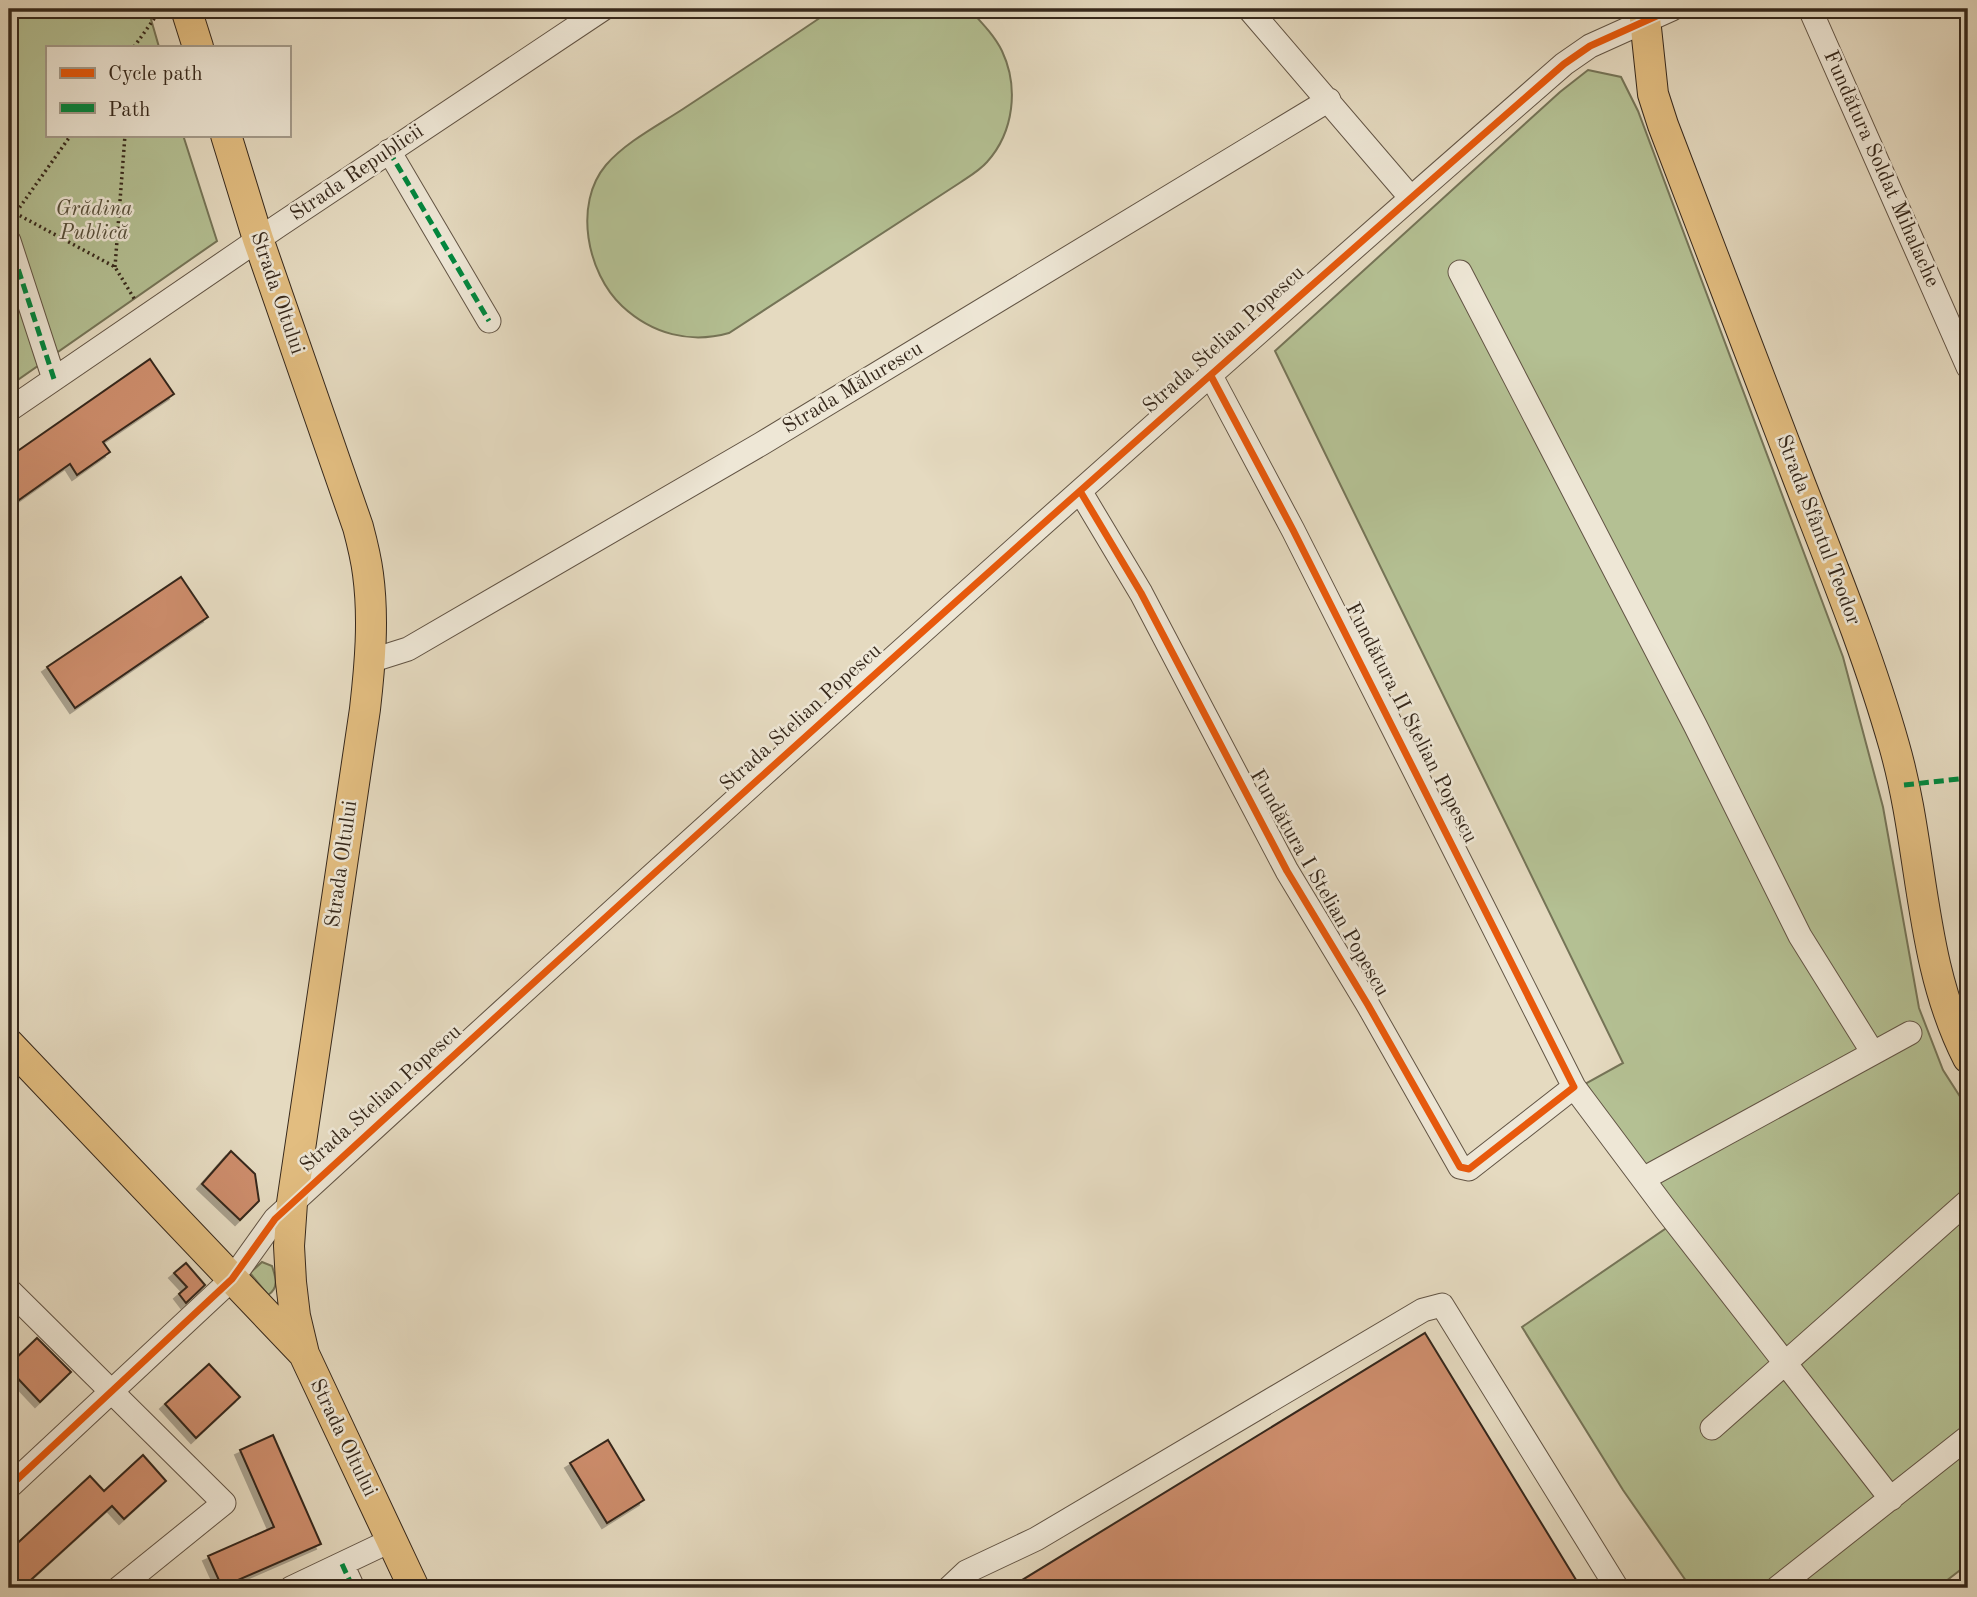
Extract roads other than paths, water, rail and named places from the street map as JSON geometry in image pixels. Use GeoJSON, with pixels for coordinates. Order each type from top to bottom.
{"type":"FeatureCollection","features":[{"type":"Feature","properties":{"kind":"main road"},"geometry":{"type":"LineString","coordinates":[[186,9],[198,46]]}},
{"type":"Feature","properties":{"kind":"main road","name":"Strada Sfântul Teodor"},"geometry":{"type":"LineString","coordinates":[[1644,16],[1653,94],[1663,125],[1847,604],[1887,720],[1904,785],[1931,950],[1951,1021],[1968,1058]]}},
{"type":"Feature","properties":{"kind":"main road","name":"Strada Oltului"},"geometry":{"type":"LineString","coordinates":[[226,136],[258,239],[358,527],[368,572],[371,610],[370,661],[365,709],[292,1203],[290,1282],[304,1354],[414,1588]]}},
{"type":"Feature","properties":{"kind":"main road"},"geometry":{"type":"LineString","coordinates":[[9,1044],[304,1354]]}},
{"type":"Feature","properties":{"kind":"street","name":"Strada Republicii"},"geometry":{"type":"LineString","coordinates":[[9,410],[258,239],[603,9]]}},
{"type":"Feature","properties":{"kind":"street"},"geometry":{"type":"LineString","coordinates":[[1249,9],[1411,198]]}},
{"type":"Feature","properties":{"kind":"street"},"geometry":{"type":"LineString","coordinates":[[1644,16],[1672,9]]}},
{"type":"Feature","properties":{"kind":"street","name":"Fundătura Soldat Mihalache"},"geometry":{"type":"LineString","coordinates":[[1810,9],[1968,367]]}},
{"type":"Feature","properties":{"kind":"street","name":"Strada Stelian Popescu"},"geometry":{"type":"LineString","coordinates":[[9,1487],[232,1279],[264,1231],[292,1203],[867,681],[1564,64],[1644,16]]}},
{"type":"Feature","properties":{"kind":"street","name":"Strada Mălurescu"},"geometry":{"type":"LineString","coordinates":[[370,661],[408,649],[761,444],[1329,100]]}},
{"type":"Feature","properties":{"kind":"street"},"geometry":{"type":"LineString","coordinates":[[389,151],[489,321]]}},
{"type":"Feature","properties":{"kind":"street"},"geometry":{"type":"LineString","coordinates":[[9,241],[54,379]]}},
{"type":"Feature","properties":{"kind":"street"},"geometry":{"type":"LineString","coordinates":[[1460,272],[1695,725],[1800,936],[1873,1053]]}},
{"type":"Feature","properties":{"kind":"street","name":"Fundătura II Stelian Popescu"},"geometry":{"type":"LineString","coordinates":[[1212,376],[1293,530],[1574,1087],[1891,1499]]}},
{"type":"Feature","properties":{"kind":"street","name":"Fundătura I Stelian Popescu"},"geometry":{"type":"LineString","coordinates":[[1080,491],[1141,593],[1287,871],[1368,1005],[1460,1167],[1469,1169],[1574,1087]]}},
{"type":"Feature","properties":{"kind":"street"},"geometry":{"type":"LineString","coordinates":[[1643,1179],[1910,1033]]}},
{"type":"Feature","properties":{"kind":"street"},"geometry":{"type":"LineString","coordinates":[[1712,1428],[1968,1201]]}},
{"type":"Feature","properties":{"kind":"street"},"geometry":{"type":"LineString","coordinates":[[9,1290],[225,1503],[119,1588]]}},
{"type":"Feature","properties":{"kind":"street"},"geometry":{"type":"LineString","coordinates":[[949,1588],[966,1572],[1036,1539],[1423,1310],[1442,1305],[1617,1588]]}},
{"type":"Feature","properties":{"kind":"street"},"geometry":{"type":"LineString","coordinates":[[1777,1588],[1968,1437]]}},
{"type":"Feature","properties":{"kind":"street"},"geometry":{"type":"LineString","coordinates":[[291,1588],[392,1540]]}},
{"type":"Feature","properties":{"kind":"street"},"geometry":{"type":"LineString","coordinates":[[342,1564],[353,1588]]}},
{"type":"Feature","properties":{"kind":"park label","name":"Grădina Publică"},"geometry":{"type":"Point","coordinates":[94,221]}}]}
